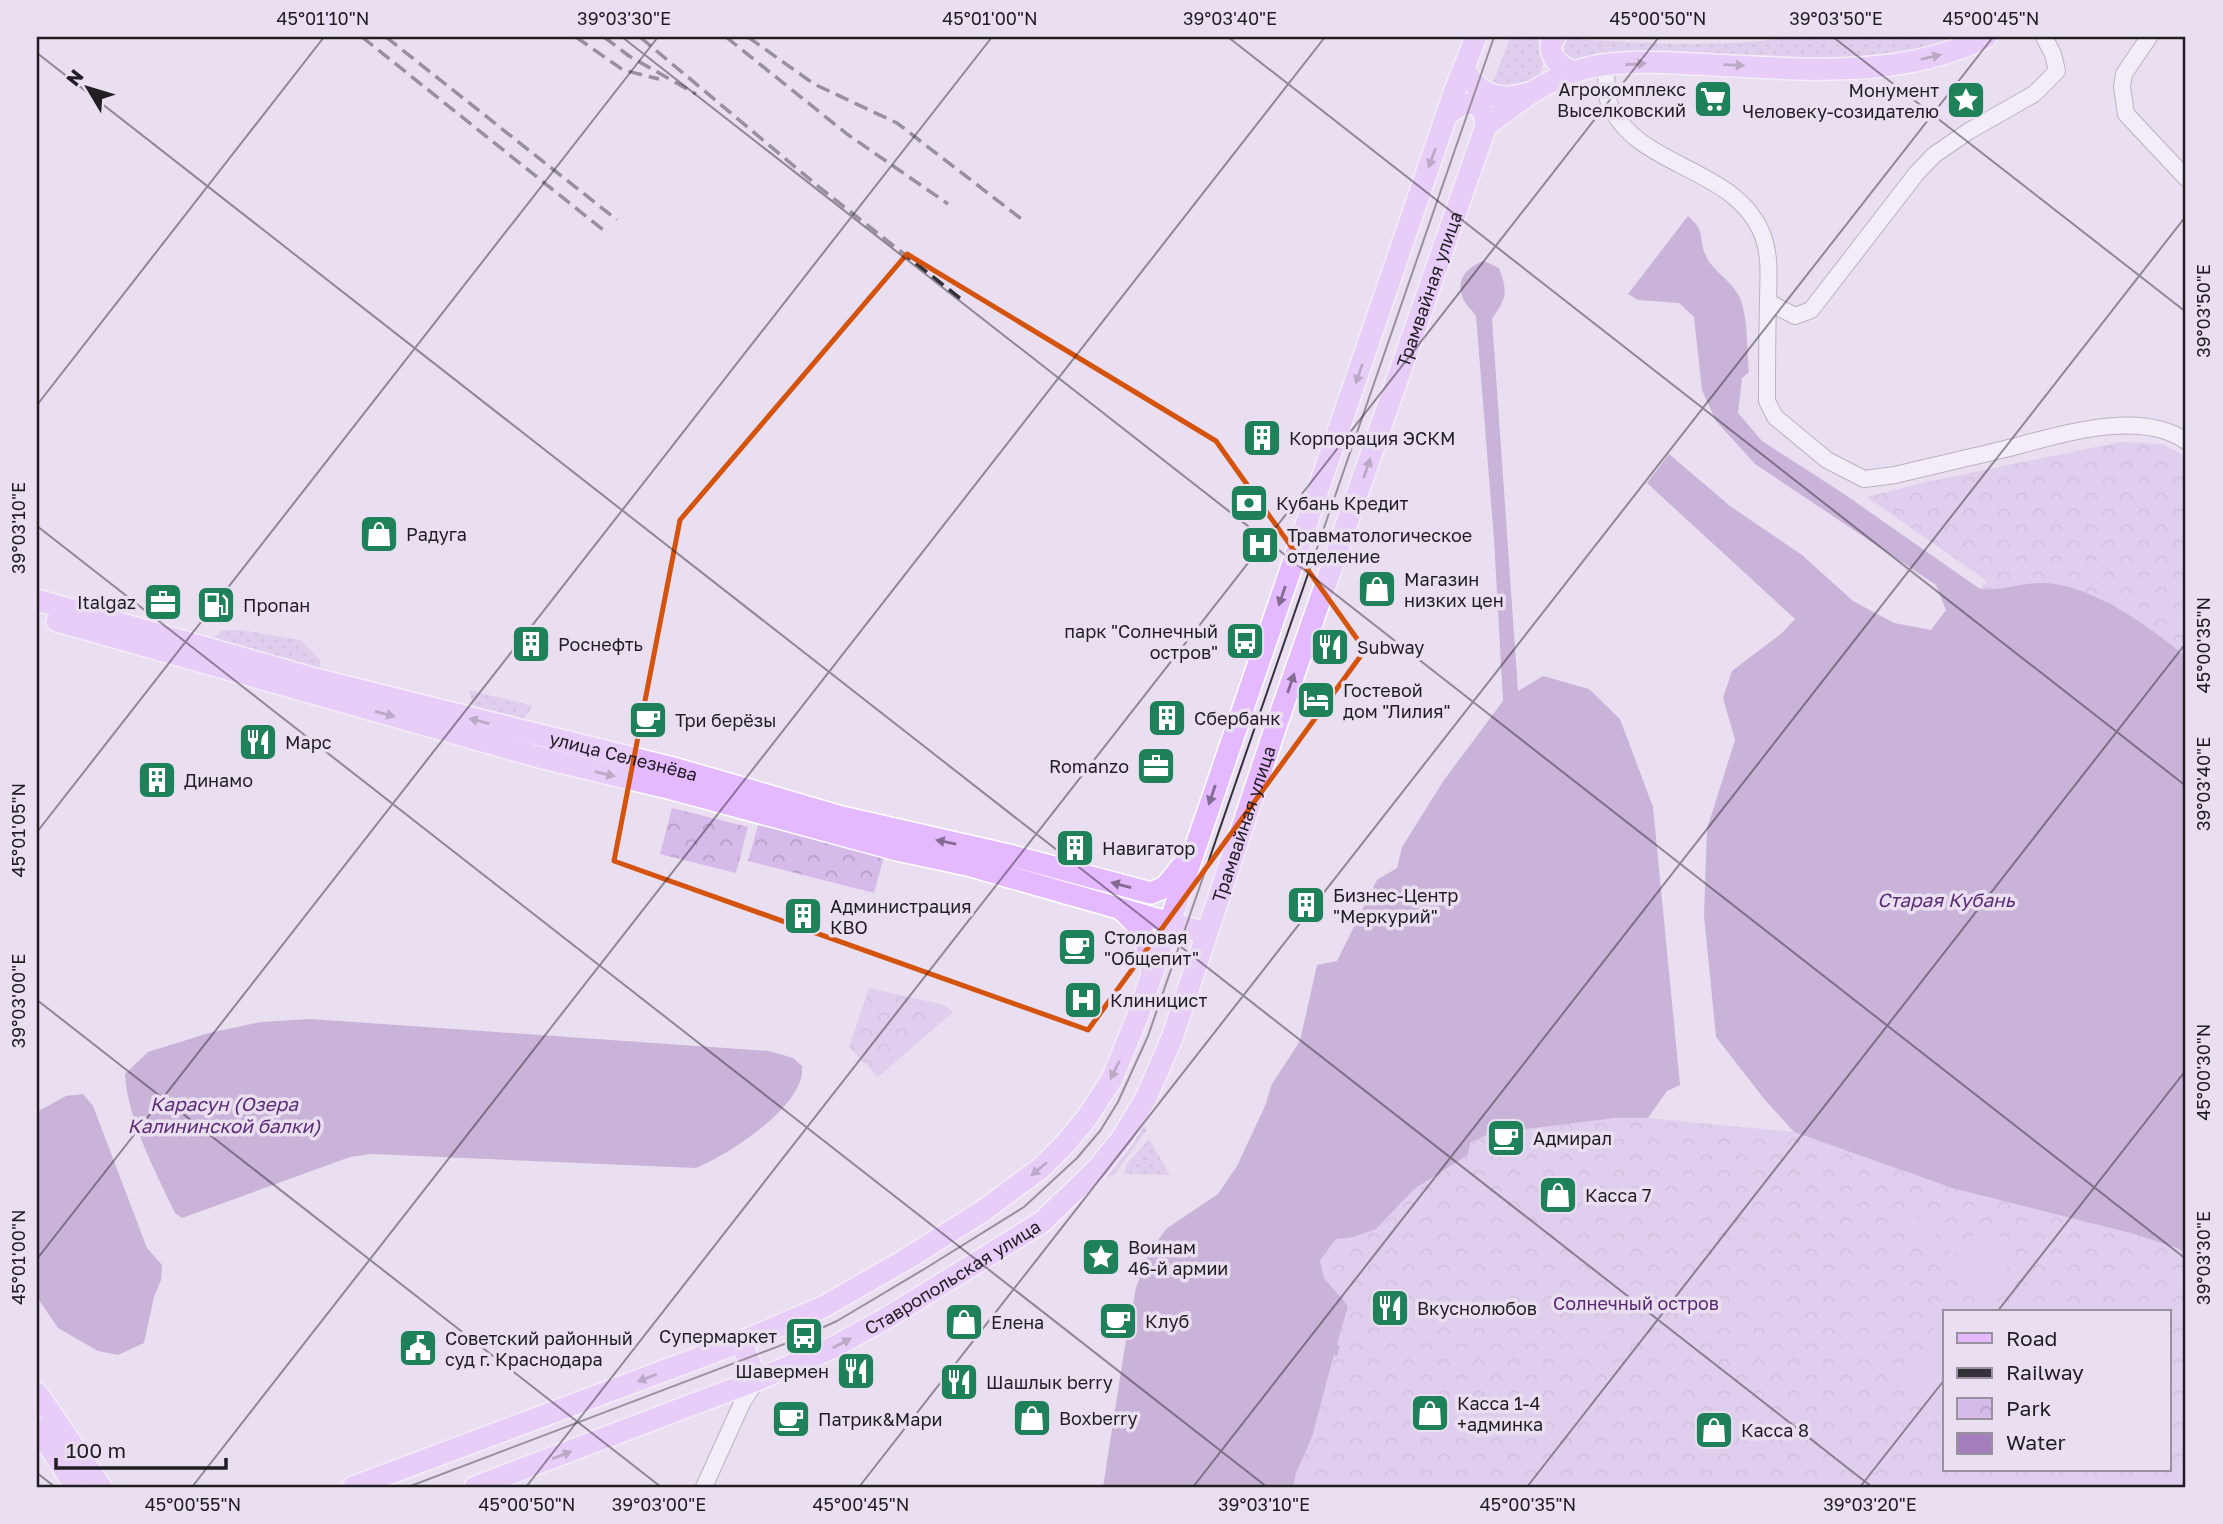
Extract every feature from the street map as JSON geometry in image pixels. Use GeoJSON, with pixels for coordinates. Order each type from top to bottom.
{"type":"FeatureCollection","features":[{"type":"Feature","properties":{"kind":"main road"},"geometry":{"type":"LineString","coordinates":[[1555,37],[1551,44],[1554,58],[1573,72]]}},
{"type":"Feature","properties":{"kind":"main road"},"geometry":{"type":"LineString","coordinates":[[1464,67],[1476,85],[1491,96],[1516,97],[1573,72],[1606,66],[1658,62],[1830,69],[1902,64],[1959,50],[1986,37]]}},
{"type":"Feature","properties":{"kind":"main road"},"geometry":{"type":"LineString","coordinates":[[354,1487],[741,1342],[823,1307],[983,1211],[1041,1168],[1086,1119],[1112,1079],[1124,1053],[1475,38]]}},
{"type":"Feature","properties":{"kind":"main road"},"geometry":{"type":"LineString","coordinates":[[1486,126],[1532,91]]}},
{"type":"Feature","properties":{"kind":"main road"},"geometry":{"type":"LineString","coordinates":[[1447,115],[1461,104],[1470,104],[1480,108],[1486,115],[1486,126]]}},
{"type":"Feature","properties":{"kind":"main road","name":"Трамвайная улица"},"geometry":{"type":"LineString","coordinates":[[1122,1138],[1146,1098],[1164,1058],[1486,126]]}},
{"type":"Feature","properties":{"kind":"main road","name":"улица Селезнёва"},"geometry":{"type":"LineString","coordinates":[[37,600],[323,681],[677,769],[842,817],[1013,856],[1151,893],[1165,887],[1173,879],[1193,850]]}},
{"type":"Feature","properties":{"kind":"main road","name":"улица Селезнёва"},"geometry":{"type":"LineString","coordinates":[[37,615],[539,757],[967,865],[1206,933]]}},
{"type":"Feature","properties":{"kind":"main road"},"geometry":{"type":"LineString","coordinates":[[1119,907],[1142,929],[1146,937],[1151,975]]}},
{"type":"Feature","properties":{"kind":"main road","name":"Ставропольская улица"},"geometry":{"type":"LineString","coordinates":[[475,1487],[757,1380],[834,1347],[890,1316],[1042,1222],[1098,1168],[1122,1138]]}},
{"type":"Feature","properties":{"kind":"main road"},"geometry":{"type":"LineString","coordinates":[[741,1342],[757,1380]]}},
{"type":"Feature","properties":{"kind":"main road"},"geometry":{"type":"LineString","coordinates":[[37,1393],[102,1487]]}},
{"type":"Feature","properties":{"kind":"main road"},"geometry":{"type":"LineString","coordinates":[[37,1428],[76,1487]]}},
{"type":"Feature","properties":{"kind":"street"},"geometry":{"type":"LineString","coordinates":[[1768,302],[1795,316],[1811,310],[1916,174],[1934,155],[1969,131],[2034,94],[2057,71],[2053,54],[2044,37]]}},
{"type":"Feature","properties":{"kind":"street"},"geometry":{"type":"LineString","coordinates":[[2149,37],[2124,74],[2122,88],[2126,114],[2186,178]]}},
{"type":"Feature","properties":{"kind":"street"},"geometry":{"type":"LineString","coordinates":[[1606,66],[1608,101],[1620,122],[1644,145],[1733,194],[1749,209],[1763,236],[1769,263],[1767,401],[1775,416],[1827,460],[1864,479],[1895,475],[2084,430],[2125,426],[2154,428],[2173,432],[2186,441]]}},
{"type":"Feature","properties":{"kind":"street"},"geometry":{"type":"LineString","coordinates":[[704,1487],[743,1401],[757,1380]]}},
{"type":"Feature","properties":{"kind":"highlighted area"},"geometry":{"type":"Polygon","coordinates":[[[907,254],[1216,441],[1365,650],[1088,1030],[614,861],[680,520],[907,254]]]}},
{"type":"Feature","properties":{"kind":"green space"},"geometry":{"type":"Polygon","coordinates":[[[1510,37],[1535,37],[1543,51],[1543,66],[1529,84],[1514,88],[1491,88],[1510,37]]]}},
{"type":"Feature","properties":{"kind":"green space"},"geometry":{"type":"Polygon","coordinates":[[[1793,37],[1960,37],[1900,55],[1831,58],[1651,51],[1601,53],[1565,62],[1562,38],[1706,44],[1793,37]]]}},
{"type":"Feature","properties":{"kind":"green space"},"geometry":{"type":"Polygon","coordinates":[[[2121,442],[2163,444],[2186,457],[2186,657],[2142,624],[2078,590],[1980,589],[1987,581],[1867,497],[1931,481],[2121,442]]]}},
{"type":"Feature","properties":{"kind":"green space"},"geometry":{"type":"Polygon","coordinates":[[[223,630],[242,630],[300,640],[320,660],[320,668],[316,674],[213,646],[212,639],[223,630]]]}},
{"type":"Feature","properties":{"kind":"green space"},"geometry":{"type":"Polygon","coordinates":[[[469,690],[533,706],[521,722],[474,710],[469,690]]]}},
{"type":"Feature","properties":{"kind":"green space"},"geometry":{"type":"Polygon","coordinates":[[[672,808],[748,827],[736,873],[660,854],[672,808]]]}},
{"type":"Feature","properties":{"kind":"green space"},"geometry":{"type":"Polygon","coordinates":[[[758,825],[884,856],[874,893],[748,861],[758,825]]]}},
{"type":"Feature","properties":{"kind":"green space"},"geometry":{"type":"Polygon","coordinates":[[[869,988],[944,1005],[953,1012],[878,1077],[849,1047],[869,988]]]}},
{"type":"Feature","properties":{"kind":"green space","name":"Солнечный остров"},"geometry":{"type":"Polygon","coordinates":[[[1648,1118],[1794,1132],[1952,1188],[2134,1234],[2177,1248],[2186,1254],[2186,1487],[1293,1487],[1296,1473],[1312,1437],[1348,1306],[1324,1278],[1320,1259],[1336,1239],[1373,1228],[1418,1185],[1468,1155],[1470,1143],[1517,1120],[1648,1118]]]}},
{"type":"Feature","properties":{"kind":"green space"},"geometry":{"type":"Polygon","coordinates":[[[1144,1121],[1146,1131],[1114,1175],[1101,1179],[1144,1121]]]}},
{"type":"Feature","properties":{"kind":"green space"},"geometry":{"type":"Polygon","coordinates":[[[1149,1139],[1170,1175],[1124,1174],[1127,1164],[1149,1139]]]}},
{"type":"Feature","properties":{"kind":"green space"},"geometry":{"type":"Polygon","coordinates":[[[1900,1211],[1937,1227],[1935,1241],[1917,1233],[1915,1239],[1896,1231],[1900,1211]]]}},
{"type":"Feature","properties":{"kind":"green space"},"geometry":{"type":"Polygon","coordinates":[[[1943,1221],[1964,1230],[1960,1254],[1939,1245],[1943,1221]]]}},
{"type":"Feature","properties":{"kind":"green space"},"geometry":{"type":"Polygon","coordinates":[[[1977,1226],[2017,1242],[1996,1294],[1956,1276],[1977,1226]]]}},
{"type":"Feature","properties":{"kind":"green space"},"geometry":{"type":"Polygon","coordinates":[[[1943,1316],[1943,1407],[1902,1381],[1943,1316]]]}},
{"type":"Feature","properties":{"kind":"water","name":"Старая Кубань"},"geometry":{"type":"Polygon","coordinates":[[[1688,216],[1699,230],[1708,260],[1735,290],[1742,304],[1746,322],[1749,372],[1742,378],[1738,413],[1762,441],[1844,494],[1980,589],[2039,583],[2058,584],[2077,590],[2137,620],[2186,657],[2186,1254],[2177,1248],[2134,1234],[1952,1188],[1794,1132],[1765,1100],[1716,1037],[1704,915],[1707,829],[1735,740],[1723,698],[1732,671],[1782,633],[1795,619],[1647,483],[1669,454],[1730,506],[1802,555],[1853,601],[1894,623],[1931,630],[1946,610],[1936,585],[1755,464],[1716,421],[1702,390],[1694,317],[1679,303],[1638,300],[1628,294],[1688,216]]]}},
{"type":"Feature","properties":{"kind":"water"},"geometry":{"type":"Polygon","coordinates":[[[1484,261],[1499,268],[1505,289],[1501,305],[1492,319],[1518,691],[1543,676],[1589,689],[1620,719],[1653,807],[1680,1085],[1667,1091],[1648,1118],[1615,1118],[1526,1129],[1517,1120],[1470,1143],[1468,1155],[1414,1189],[1376,1229],[1353,1237],[1336,1239],[1320,1260],[1324,1278],[1348,1306],[1337,1345],[1340,1346],[1337,1356],[1334,1355],[1312,1437],[1296,1473],[1293,1487],[1103,1487],[1136,1288],[1148,1254],[1166,1229],[1218,1194],[1237,1166],[1265,1106],[1272,1084],[1300,1041],[1317,965],[1337,961],[1377,880],[1397,868],[1402,847],[1444,780],[1503,701],[1494,539],[1476,316],[1464,301],[1461,290],[1465,274],[1484,261]]]}},
{"type":"Feature","properties":{"kind":"water","name":"Карасун (Озера Калининской балки)"},"geometry":{"type":"Polygon","coordinates":[[[311,1019],[769,1051],[793,1058],[802,1066],[800,1081],[792,1097],[779,1112],[745,1140],[696,1168],[372,1154],[350,1157],[182,1218],[175,1213],[144,1145],[131,1109],[125,1074],[148,1052],[209,1033],[261,1022],[311,1019]]]}},
{"type":"Feature","properties":{"kind":"water","name":"Карасун (Озера Калининской балки)"},"geometry":{"type":"Polygon","coordinates":[[[83,1094],[93,1106],[147,1248],[162,1265],[161,1280],[154,1297],[144,1343],[118,1355],[98,1351],[58,1328],[37,1297],[37,1112],[66,1096],[83,1094]]]}},
{"type":"Feature","properties":{"kind":"tram line"},"geometry":{"type":"LineString","coordinates":[[408,1487],[795,1340],[837,1321],[1024,1207],[1077,1158],[1100,1131],[1118,1102],[1148,1036],[1494,37]]}},
{"type":"Feature","properties":{"kind":"railway"},"geometry":{"type":"LineString","coordinates":[[362,37],[607,233]]}},
{"type":"Feature","properties":{"kind":"railway"},"geometry":{"type":"LineString","coordinates":[[386,37],[617,220]]}},
{"type":"Feature","properties":{"kind":"railway"},"geometry":{"type":"LineString","coordinates":[[576,37],[623,70],[659,79]]}},
{"type":"Feature","properties":{"kind":"railway"},"geometry":{"type":"LineString","coordinates":[[604,37],[629,56],[696,94]]}},
{"type":"Feature","properties":{"kind":"railway"},"geometry":{"type":"LineString","coordinates":[[640,37],[819,187],[965,302]]}},
{"type":"Feature","properties":{"kind":"railway"},"geometry":{"type":"LineString","coordinates":[[726,37],[847,134],[948,204]]}},
{"type":"Feature","properties":{"kind":"railway"},"geometry":{"type":"LineString","coordinates":[[748,37],[814,84],[897,123],[1024,221]]}},
{"type":"Feature","properties":{"kind":"place","name":"Агрокомплекс Выселковский"},"geometry":{"type":"Point","coordinates":[1713,99]}},
{"type":"Feature","properties":{"kind":"place","name":"Монумент Человеку-созидателю"},"geometry":{"type":"Point","coordinates":[1966,100]}},
{"type":"Feature","properties":{"kind":"place","name":"Корпорация ЭСКМ"},"geometry":{"type":"Point","coordinates":[1262,438]}},
{"type":"Feature","properties":{"kind":"place","name":"Кубань Кредит"},"geometry":{"type":"Point","coordinates":[1249,503]}},
{"type":"Feature","properties":{"kind":"place","name":"Радуга"},"geometry":{"type":"Point","coordinates":[379,534]}},
{"type":"Feature","properties":{"kind":"place","name":"Травматологическое отделение"},"geometry":{"type":"Point","coordinates":[1260,545]}},
{"type":"Feature","properties":{"kind":"place","name":"Магазин низких цен"},"geometry":{"type":"Point","coordinates":[1377,589]}},
{"type":"Feature","properties":{"kind":"place","name":"Italgaz"},"geometry":{"type":"Point","coordinates":[163,602]}},
{"type":"Feature","properties":{"kind":"place","name":"Пропан"},"geometry":{"type":"Point","coordinates":[216,605]}},
{"type":"Feature","properties":{"kind":"place","name":"парк \"Солнечный остров\""},"geometry":{"type":"Point","coordinates":[1245,641]}},
{"type":"Feature","properties":{"kind":"place","name":"Роснефть"},"geometry":{"type":"Point","coordinates":[531,644]}},
{"type":"Feature","properties":{"kind":"place","name":"Subway"},"geometry":{"type":"Point","coordinates":[1330,647]}},
{"type":"Feature","properties":{"kind":"place","name":"Гостевой дом \"Лилия\""},"geometry":{"type":"Point","coordinates":[1316,700]}},
{"type":"Feature","properties":{"kind":"place","name":"Сбербанк"},"geometry":{"type":"Point","coordinates":[1167,718]}},
{"type":"Feature","properties":{"kind":"place","name":"Три берёзы"},"geometry":{"type":"Point","coordinates":[648,720]}},
{"type":"Feature","properties":{"kind":"place","name":"Марс"},"geometry":{"type":"Point","coordinates":[258,742]}},
{"type":"Feature","properties":{"kind":"place","name":"Romanzo"},"geometry":{"type":"Point","coordinates":[1156,766]}},
{"type":"Feature","properties":{"kind":"place","name":"Динамо"},"geometry":{"type":"Point","coordinates":[157,780]}},
{"type":"Feature","properties":{"kind":"place","name":"Навигатор"},"geometry":{"type":"Point","coordinates":[1075,848]}},
{"type":"Feature","properties":{"kind":"place","name":"Бизнес-Центр \"Меркурий\""},"geometry":{"type":"Point","coordinates":[1306,905]}},
{"type":"Feature","properties":{"kind":"place","name":"Администрация КВО"},"geometry":{"type":"Point","coordinates":[803,916]}},
{"type":"Feature","properties":{"kind":"place","name":"Столовая \"Общепит\""},"geometry":{"type":"Point","coordinates":[1077,947]}},
{"type":"Feature","properties":{"kind":"place","name":"Клиницист"},"geometry":{"type":"Point","coordinates":[1083,1000]}},
{"type":"Feature","properties":{"kind":"place","name":"Адмирал"},"geometry":{"type":"Point","coordinates":[1506,1138]}},
{"type":"Feature","properties":{"kind":"place","name":"Касса 7"},"geometry":{"type":"Point","coordinates":[1558,1195]}},
{"type":"Feature","properties":{"kind":"place","name":"Воинам 46-й армии"},"geometry":{"type":"Point","coordinates":[1101,1257]}},
{"type":"Feature","properties":{"kind":"place","name":"Вкуснолюбов"},"geometry":{"type":"Point","coordinates":[1390,1308]}},
{"type":"Feature","properties":{"kind":"place","name":"Клуб"},"geometry":{"type":"Point","coordinates":[1118,1321]}},
{"type":"Feature","properties":{"kind":"place","name":"Елена"},"geometry":{"type":"Point","coordinates":[964,1322]}},
{"type":"Feature","properties":{"kind":"place","name":"Супермаркет"},"geometry":{"type":"Point","coordinates":[804,1336]}},
{"type":"Feature","properties":{"kind":"place","name":"Советский районный суд г. Краснодара"},"geometry":{"type":"Point","coordinates":[418,1348]}},
{"type":"Feature","properties":{"kind":"place","name":"Шавермен"},"geometry":{"type":"Point","coordinates":[856,1371]}},
{"type":"Feature","properties":{"kind":"place","name":"Шашлык berry"},"geometry":{"type":"Point","coordinates":[959,1382]}},
{"type":"Feature","properties":{"kind":"place","name":"Касса 1-4 +админка"},"geometry":{"type":"Point","coordinates":[1430,1413]}},
{"type":"Feature","properties":{"kind":"place","name":"Boxberry"},"geometry":{"type":"Point","coordinates":[1032,1418]}},
{"type":"Feature","properties":{"kind":"place","name":"Патрик&Мари"},"geometry":{"type":"Point","coordinates":[791,1419]}},
{"type":"Feature","properties":{"kind":"place","name":"Касса 8"},"geometry":{"type":"Point","coordinates":[1714,1430]}}]}
